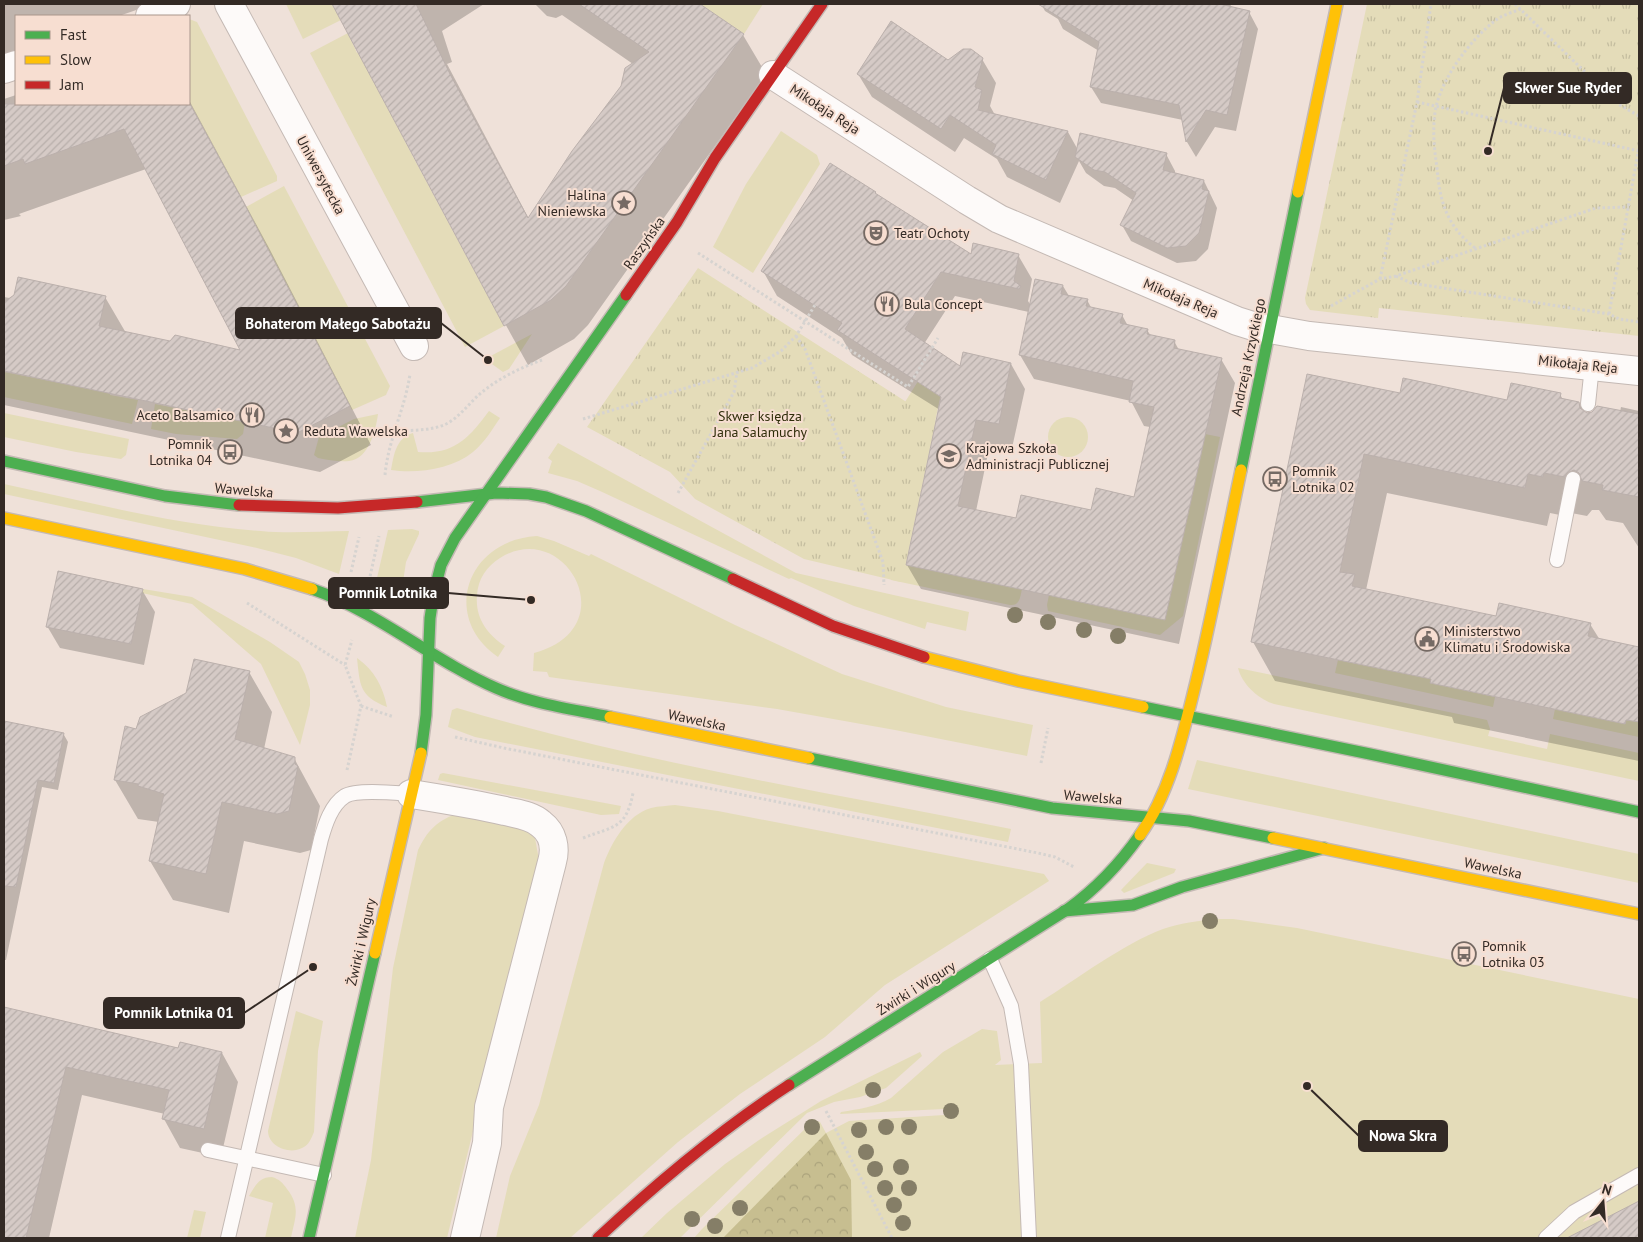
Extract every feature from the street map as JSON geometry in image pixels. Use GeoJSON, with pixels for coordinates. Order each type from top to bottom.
{"type":"FeatureCollection","features":[{"type":"Feature","properties":{"kind":"main road","name":"Raszyńska"},"geometry":{"type":"LineString","coordinates":[[428,652],[432,606],[441,565],[455,538],[677,222],[715,158],[822,4]]}},
{"type":"Feature","properties":{"kind":"main road","name":"Andrzeja Krzyckiego"},"geometry":{"type":"LineString","coordinates":[[1188,716],[1203,652],[1337,4]]}},
{"type":"Feature","properties":{"kind":"main road","name":"Wawelska"},"geometry":{"type":"LineString","coordinates":[[4,461],[176,498],[250,506],[300,508],[372,506],[485,495],[526,494],[545,497],[561,501],[592,514],[805,614],[876,642],[929,659],[987,674],[1188,716]]}},
{"type":"Feature","properties":{"kind":"main road"},"geometry":{"type":"LineString","coordinates":[[4,518],[240,568],[297,584],[334,597],[361,610],[428,652]]}},
{"type":"Feature","properties":{"kind":"main road","name":"Wawelska"},"geometry":{"type":"LineString","coordinates":[[428,652],[483,684],[514,696],[544,704],[1052,808],[1189,820],[1639,914]]}},
{"type":"Feature","properties":{"kind":"main road","name":"Żwirki i Wigury"},"geometry":{"type":"LineString","coordinates":[[309,1238],[421,751],[428,652]]}},
{"type":"Feature","properties":{"kind":"main road"},"geometry":{"type":"LineString","coordinates":[[1188,716],[1639,812]]}},
{"type":"Feature","properties":{"kind":"main road","name":"Żwirki i Wigury"},"geometry":{"type":"LineString","coordinates":[[598,1238],[682,1163],[756,1106],[990,959],[1097,887],[1117,867],[1139,838],[1151,818],[1171,771],[1188,716]]}},
{"type":"Feature","properties":{"kind":"main road"},"geometry":{"type":"LineString","coordinates":[[1064,911],[1133,905],[1182,887],[1324,848]]}},
{"type":"Feature","properties":{"kind":"street"},"geometry":{"type":"LineString","coordinates":[[152,15],[176,4]]}},
{"type":"Feature","properties":{"kind":"street","name":"Uniwersytecka"},"geometry":{"type":"LineString","coordinates":[[229,4],[414,346]]}},
{"type":"Feature","properties":{"kind":"street","name":"Mikołaja Reja"},"geometry":{"type":"LineString","coordinates":[[773,75],[999,219],[1224,317],[1253,326],[1309,336],[1639,371]]}},
{"type":"Feature","properties":{"kind":"street"},"geometry":{"type":"LineString","coordinates":[[411,794],[469,803],[528,816],[546,828],[554,848],[489,1107],[487,1143],[465,1238]]}},
{"type":"Feature","properties":{"kind":"lane"},"geometry":{"type":"LineString","coordinates":[[1588,404],[1592,366]]}},
{"type":"Feature","properties":{"kind":"lane"},"geometry":{"type":"LineString","coordinates":[[1557,560],[1573,479]]}},
{"type":"Feature","properties":{"kind":"lane"},"geometry":{"type":"LineString","coordinates":[[228,1238],[326,824],[333,810],[344,797],[354,794],[411,794]]}},
{"type":"Feature","properties":{"kind":"lane"},"geometry":{"type":"LineString","coordinates":[[990,959],[1011,1006],[1021,1064],[1029,1238]]}},
{"type":"Feature","properties":{"kind":"lane"},"geometry":{"type":"LineString","coordinates":[[208,1150],[324,1175]]}},
{"type":"Feature","properties":{"kind":"lane"},"geometry":{"type":"LineString","coordinates":[[1546,1238],[1574,1212],[1639,1176]]}},
{"type":"Feature","properties":{"kind":"path"},"geometry":{"type":"LineString","coordinates":[[1380,279],[1417,102],[1431,4]]}},
{"type":"Feature","properties":{"kind":"path"},"geometry":{"type":"LineString","coordinates":[[1516,4],[1618,104],[1639,116]]}},
{"type":"Feature","properties":{"kind":"path"},"geometry":{"type":"LineString","coordinates":[[1476,248],[1455,228],[1447,216],[1442,202],[1435,155],[1434,134],[1437,106],[1443,86],[1452,70],[1474,42],[1498,18],[1521,9]]}},
{"type":"Feature","properties":{"kind":"path"},"geometry":{"type":"LineString","coordinates":[[1417,102],[1639,151]]}},
{"type":"Feature","properties":{"kind":"path"},"geometry":{"type":"LineString","coordinates":[[1609,314],[1639,146]]}},
{"type":"Feature","properties":{"kind":"path"},"geometry":{"type":"LineString","coordinates":[[1328,308],[1380,279],[1396,276],[1596,208],[1629,207]]}},
{"type":"Feature","properties":{"kind":"path"},"geometry":{"type":"LineString","coordinates":[[698,254],[908,386],[938,338]]}},
{"type":"Feature","properties":{"kind":"path"},"geometry":{"type":"LineString","coordinates":[[1396,276],[1411,283],[1609,314],[1619,319],[1639,322]]}},
{"type":"Feature","properties":{"kind":"path"},"geometry":{"type":"LineString","coordinates":[[583,419],[752,368],[781,351],[796,336],[815,306]]}},
{"type":"Feature","properties":{"kind":"path"},"geometry":{"type":"LineString","coordinates":[[796,336],[805,349],[883,562],[884,585]]}},
{"type":"Feature","properties":{"kind":"path"},"geometry":{"type":"LineString","coordinates":[[385,474],[386,459],[408,387],[414,346]]}},
{"type":"Feature","properties":{"kind":"path"},"geometry":{"type":"LineString","coordinates":[[678,493],[734,392],[737,372]]}},
{"type":"Feature","properties":{"kind":"path"},"geometry":{"type":"LineString","coordinates":[[396,431],[437,427],[447,423],[455,419],[489,387]]}},
{"type":"Feature","properties":{"kind":"path"},"geometry":{"type":"LineString","coordinates":[[367,588],[380,529]]}},
{"type":"Feature","properties":{"kind":"path"},"geometry":{"type":"LineString","coordinates":[[350,580],[360,530]]}},
{"type":"Feature","properties":{"kind":"path"},"geometry":{"type":"LineString","coordinates":[[246,602],[345,665],[361,706],[340,800]]}},
{"type":"Feature","properties":{"kind":"path"},"geometry":{"type":"LineString","coordinates":[[345,665],[350,649]]}},
{"type":"Feature","properties":{"kind":"path"},"geometry":{"type":"LineString","coordinates":[[361,706],[391,716]]}},
{"type":"Feature","properties":{"kind":"path"},"geometry":{"type":"LineString","coordinates":[[1041,763],[1048,728]]}},
{"type":"Feature","properties":{"kind":"path"},"geometry":{"type":"LineString","coordinates":[[448,735],[504,748],[1038,853],[1055,857],[1074,867]]}},
{"type":"Feature","properties":{"kind":"path"},"geometry":{"type":"LineString","coordinates":[[554,848],[616,826],[627,815],[633,793]]}},
{"type":"Feature","properties":{"kind":"path"},"geometry":{"type":"LineString","coordinates":[[826,1111],[892,1238]]}},
{"type":"Feature","properties":{"kind":"green space"},"geometry":{"type":"Polygon","coordinates":[[[286,4],[332,4],[341,20],[303,39],[286,4]]]}},
{"type":"Feature","properties":{"kind":"green space"},"geometry":{"type":"Polygon","coordinates":[[[700,4],[763,4],[744,34],[700,4]]]}},
{"type":"Feature","properties":{"kind":"green space"},"geometry":{"type":"Polygon","coordinates":[[[1367,4],[1639,4],[1639,336],[1379,308],[1378,318],[1310,310],[1305,298],[1367,4]]]}},
{"type":"Feature","properties":{"kind":"green space"},"geometry":{"type":"Polygon","coordinates":[[[190,19],[197,22],[277,176],[277,181],[241,197],[190,103],[190,19]]]}},
{"type":"Feature","properties":{"kind":"green space"},"geometry":{"type":"Polygon","coordinates":[[[348,33],[504,326],[465,347],[310,53],[348,33]]]}},
{"type":"Feature","properties":{"kind":"green space"},"geometry":{"type":"Polygon","coordinates":[[[781,131],[817,155],[820,164],[753,273],[713,247],[746,184],[781,131]]]}},
{"type":"Feature","properties":{"kind":"green space"},"geometry":{"type":"Polygon","coordinates":[[[284,186],[390,386],[386,395],[352,410],[246,207],[284,186]]]}},
{"type":"Feature","properties":{"kind":"green space","name":"Skwer księdza Jana Salamuchy"},"geometry":{"type":"Polygon","coordinates":[[[698,268],[936,421],[919,500],[920,510],[917,510],[901,582],[804,559],[695,499],[670,472],[587,427],[698,268]]]}},
{"type":"Feature","properties":{"kind":"green space"},"geometry":{"type":"Polygon","coordinates":[[[532,334],[509,369],[503,372],[485,359],[532,334]]]}},
{"type":"Feature","properties":{"kind":"green space"},"geometry":{"type":"Polygon","coordinates":[[[937,351],[948,359],[919,500],[920,510],[917,510],[906,565],[1022,589],[1018,602],[1013,605],[891,580],[830,353],[905,402],[937,351]]]}},
{"type":"Feature","properties":{"kind":"green space"},"geometry":{"type":"Polygon","coordinates":[[[4,372],[138,400],[132,424],[4,397],[4,372]]]}},
{"type":"Feature","properties":{"kind":"green space"},"geometry":{"type":"Polygon","coordinates":[[[155,404],[245,422],[243,434],[237,439],[176,434],[151,429],[155,404]]]}},
{"type":"Feature","properties":{"kind":"green space"},"geometry":{"type":"Polygon","coordinates":[[[489,411],[500,418],[481,445],[465,458],[455,463],[423,471],[391,470],[397,447],[407,435],[413,433],[418,452],[441,451],[467,437],[489,411]]]}},
{"type":"Feature","properties":{"kind":"green space"},"geometry":{"type":"Polygon","coordinates":[[[4,413],[129,439],[126,455],[121,459],[4,437],[4,413]]]}},
{"type":"Feature","properties":{"kind":"green space"},"geometry":{"type":"Polygon","coordinates":[[[378,414],[370,442],[362,455],[356,459],[337,461],[318,458],[314,455],[319,437],[354,419],[378,414]]]}},
{"type":"Feature","properties":{"kind":"green space"},"geometry":{"type":"Polygon","coordinates":[[[1068,417],[1082,423],[1088,437],[1082,451],[1068,457],[1054,451],[1048,437],[1054,423],[1068,417]]]}},
{"type":"Feature","properties":{"kind":"green space"},"geometry":{"type":"Polygon","coordinates":[[[1205,434],[1220,437],[1183,616],[1160,635],[1048,611],[1049,595],[1205,434]]]}},
{"type":"Feature","properties":{"kind":"green space"},"geometry":{"type":"Polygon","coordinates":[[[558,443],[796,573],[969,612],[966,631],[927,622],[925,629],[854,606],[791,578],[789,579],[577,481],[548,473],[552,461],[548,458],[558,443]]]}},
{"type":"Feature","properties":{"kind":"green space"},"geometry":{"type":"Polygon","coordinates":[[[4,484],[196,524],[272,532],[349,531],[339,574],[296,558],[257,548],[4,494],[4,484]]]}},
{"type":"Feature","properties":{"kind":"green space"},"geometry":{"type":"Polygon","coordinates":[[[412,529],[419,531],[419,534],[406,562],[400,602],[397,603],[374,591],[388,530],[412,529]]]}},
{"type":"Feature","properties":{"kind":"green space"},"geometry":{"type":"Polygon","coordinates":[[[537,536],[589,556],[591,554],[735,625],[842,674],[946,707],[1033,725],[1027,756],[777,709],[549,677],[547,672],[533,671],[534,653],[562,640],[577,622],[581,601],[576,581],[564,563],[546,552],[524,549],[500,558],[487,569],[481,578],[477,595],[478,611],[488,631],[505,646],[498,657],[480,640],[470,622],[466,602],[470,583],[479,565],[493,551],[513,541],[537,536]]]}},
{"type":"Feature","properties":{"kind":"green space"},"geometry":{"type":"Polygon","coordinates":[[[143,589],[192,597],[270,642],[299,662],[310,690],[310,705],[300,745],[261,664],[192,604],[142,593],[143,589]]]}},
{"type":"Feature","properties":{"kind":"green space"},"geometry":{"type":"Polygon","coordinates":[[[357,658],[377,679],[387,707],[371,699],[366,694],[360,682],[357,658]]]}},
{"type":"Feature","properties":{"kind":"green space"},"geometry":{"type":"Polygon","coordinates":[[[1338,660],[1431,679],[1431,683],[1495,697],[1493,707],[1335,673],[1338,660]]]}},
{"type":"Feature","properties":{"kind":"green space"},"geometry":{"type":"Polygon","coordinates":[[[1238,668],[1487,720],[1490,729],[1488,736],[1547,749],[1550,734],[1639,753],[1639,781],[1274,704],[1262,699],[1247,685],[1238,668]]]}},
{"type":"Feature","properties":{"kind":"green space"},"geometry":{"type":"Polygon","coordinates":[[[457,708],[525,727],[663,760],[1011,829],[1008,842],[475,737],[448,727],[452,710],[457,708]]]}},
{"type":"Feature","properties":{"kind":"green space"},"geometry":{"type":"Polygon","coordinates":[[[1555,709],[1625,724],[1626,720],[1639,722],[1639,737],[1553,719],[1555,709]]]}},
{"type":"Feature","properties":{"kind":"green space"},"geometry":{"type":"Polygon","coordinates":[[[1197,760],[1639,854],[1639,883],[1188,789],[1197,760]]]}},
{"type":"Feature","properties":{"kind":"green space"},"geometry":{"type":"Polygon","coordinates":[[[443,773],[621,806],[619,814],[601,815],[438,780],[440,774],[443,773]]]}},
{"type":"Feature","properties":{"kind":"green space"},"geometry":{"type":"Polygon","coordinates":[[[675,805],[718,811],[1044,874],[1049,881],[885,985],[825,1037],[740,1094],[678,1142],[570,1238],[496,1238],[510,1176],[539,1105],[607,855],[616,838],[635,817],[651,808],[675,805]]]}},
{"type":"Feature","properties":{"kind":"green space"},"geometry":{"type":"Polygon","coordinates":[[[455,814],[530,830],[535,838],[539,860],[447,1238],[355,1238],[371,1160],[393,968],[418,850],[425,837],[433,828],[455,814]]]}},
{"type":"Feature","properties":{"kind":"green space"},"geometry":{"type":"Polygon","coordinates":[[[1147,863],[1176,869],[1174,873],[1124,893],[1121,890],[1147,863]]]}},
{"type":"Feature","properties":{"kind":"green space"},"geometry":{"type":"Polygon","coordinates":[[[1216,919],[1233,919],[1297,928],[1639,999],[1639,1238],[694,1238],[809,1125],[816,1121],[820,1122],[826,1133],[849,1121],[944,1115],[944,1109],[840,1114],[841,1112],[873,1106],[891,1098],[943,1052],[982,1029],[997,1031],[1001,1060],[995,1065],[1042,1063],[1040,1002],[1116,953],[1148,936],[1176,925],[1216,919]]]}},
{"type":"Feature","properties":{"kind":"green space"},"geometry":{"type":"Polygon","coordinates":[[[296,1011],[323,1021],[318,1051],[314,1132],[310,1142],[302,1148],[286,1150],[271,1141],[268,1131],[296,1011]]]}},
{"type":"Feature","properties":{"kind":"green space"},"geometry":{"type":"Polygon","coordinates":[[[920,1052],[922,1056],[886,1088],[860,1097],[834,1102],[807,1113],[680,1238],[641,1238],[667,1213],[725,1164],[759,1140],[821,1101],[920,1052]]]}},
{"type":"Feature","properties":{"kind":"green space"},"geometry":{"type":"Polygon","coordinates":[[[826,1133],[851,1180],[852,1238],[723,1238],[826,1133]]]}},
{"type":"Feature","properties":{"kind":"green space"},"geometry":{"type":"Polygon","coordinates":[[[272,1177],[284,1185],[294,1201],[296,1213],[291,1238],[265,1238],[273,1203],[249,1196],[261,1180],[272,1177]]]}},
{"type":"Feature","properties":{"kind":"green space"},"geometry":{"type":"Polygon","coordinates":[[[194,1210],[206,1212],[200,1238],[187,1238],[194,1210]]]}},
{"type":"Feature","properties":{"kind":"building"},"geometry":{"type":"Polygon","coordinates":[[[332,4],[416,4],[451,76],[528,218],[572,151],[621,86],[625,68],[649,52],[579,4],[700,4],[744,34],[566,286],[551,300],[504,326],[332,4]]]}},
{"type":"Feature","properties":{"kind":"building"},"geometry":{"type":"Polygon","coordinates":[[[1038,4],[1220,4],[1250,11],[1227,115],[1206,110],[1186,142],[1179,105],[1090,87],[1099,42],[1038,4]]]}},
{"type":"Feature","properties":{"kind":"building"},"geometry":{"type":"Polygon","coordinates":[[[891,21],[948,60],[963,49],[971,49],[983,58],[975,87],[982,90],[978,110],[1068,131],[1046,180],[992,154],[996,145],[950,115],[941,129],[857,74],[891,21]]]}},
{"type":"Feature","properties":{"kind":"building"},"geometry":{"type":"Polygon","coordinates":[[[4,104],[190,104],[350,406],[297,433],[4,371],[4,302],[14,295],[18,277],[106,296],[99,326],[170,341],[175,335],[240,350],[124,129],[25,164],[23,159],[4,166],[4,104]]]}},
{"type":"Feature","properties":{"kind":"building"},"geometry":{"type":"Polygon","coordinates":[[[1080,133],[1167,153],[1163,170],[1204,180],[1202,189],[1209,191],[1199,233],[1186,246],[1167,248],[1120,225],[1136,193],[1105,172],[1094,170],[1075,157],[1080,133]]]}},
{"type":"Feature","properties":{"kind":"building"},"geometry":{"type":"Polygon","coordinates":[[[830,163],[971,254],[973,243],[1019,254],[1014,281],[1021,286],[1019,289],[941,272],[905,329],[960,366],[963,352],[1011,363],[999,424],[976,420],[958,506],[1016,518],[1021,495],[1091,510],[1096,488],[1134,497],[1154,407],[1129,402],[1133,381],[1019,355],[1035,279],[1063,285],[1061,294],[1088,299],[1086,306],[1123,314],[1120,323],[1148,329],[1147,334],[1175,340],[1174,348],[1222,358],[1165,620],[906,565],[941,397],[837,330],[842,323],[761,271],[830,163]]]}},
{"type":"Feature","properties":{"kind":"building"},"geometry":{"type":"Polygon","coordinates":[[[1307,374],[1400,393],[1403,378],[1507,400],[1511,383],[1561,393],[1560,398],[1579,402],[1580,408],[1587,413],[1592,412],[1597,406],[1639,414],[1639,497],[1602,490],[1603,485],[1582,481],[1579,473],[1574,470],[1567,473],[1565,477],[1544,473],[1543,477],[1528,474],[1525,488],[1364,454],[1340,572],[1355,574],[1352,586],[1496,616],[1499,603],[1591,623],[1588,636],[1639,647],[1639,722],[1626,720],[1625,724],[1430,683],[1431,679],[1251,642],[1307,374]]]}},
{"type":"Feature","properties":{"kind":"building"},"geometry":{"type":"Polygon","coordinates":[[[58,571],[143,589],[131,644],[46,627],[58,571]]]}},
{"type":"Feature","properties":{"kind":"building"},"geometry":{"type":"Polygon","coordinates":[[[194,659],[250,671],[235,739],[295,757],[295,764],[298,766],[289,811],[277,814],[222,802],[206,874],[149,861],[164,794],[138,786],[138,784],[114,780],[125,726],[136,729],[140,717],[186,693],[194,659]]]}},
{"type":"Feature","properties":{"kind":"building"},"geometry":{"type":"Polygon","coordinates":[[[4,721],[64,733],[54,783],[38,780],[16,887],[4,886],[4,721]]]}},
{"type":"Feature","properties":{"kind":"building"},"geometry":{"type":"Polygon","coordinates":[[[4,1007],[178,1048],[180,1042],[222,1052],[204,1129],[162,1119],[169,1090],[66,1067],[26,1238],[4,1238],[4,1007]]]}},
{"type":"Feature","properties":{"kind":"building"},"geometry":{"type":"Polygon","coordinates":[[[1639,1201],[1639,1238],[1567,1238],[1639,1201]]]}},
{"type":"Feature","properties":{"kind":"traffic: fast"},"geometry":{"type":"LineString","coordinates":[[1241,470],[1298,192]]}},
{"type":"Feature","properties":{"kind":"traffic: fast"},"geometry":{"type":"LineString","coordinates":[[421,753],[426,715],[430,618],[441,565],[455,538],[626,295]]}},
{"type":"Feature","properties":{"kind":"traffic: fast"},"geometry":{"type":"LineString","coordinates":[[4,461],[165,496],[239,505]]}},
{"type":"Feature","properties":{"kind":"traffic: fast"},"geometry":{"type":"LineString","coordinates":[[417,502],[496,493],[529,494],[546,497],[586,511],[733,579]]}},
{"type":"Feature","properties":{"kind":"traffic: fast"},"geometry":{"type":"LineString","coordinates":[[312,589],[360,610],[472,677],[496,688],[538,702],[610,717]]}},
{"type":"Feature","properties":{"kind":"traffic: fast"},"geometry":{"type":"LineString","coordinates":[[1143,707],[1639,812]]}},
{"type":"Feature","properties":{"kind":"traffic: fast"},"geometry":{"type":"LineString","coordinates":[[809,758],[1052,808],[1189,821],[1273,838]]}},
{"type":"Feature","properties":{"kind":"traffic: fast"},"geometry":{"type":"LineString","coordinates":[[789,1085],[1068,909],[1089,893],[1107,875],[1140,835]]}},
{"type":"Feature","properties":{"kind":"traffic: fast"},"geometry":{"type":"LineString","coordinates":[[1064,911],[1133,905],[1182,887],[1324,848]]}},
{"type":"Feature","properties":{"kind":"traffic: fast"},"geometry":{"type":"LineString","coordinates":[[309,1238],[375,953]]}},
{"type":"Feature","properties":{"kind":"traffic: slow"},"geometry":{"type":"LineString","coordinates":[[1298,192],[1337,4]]}},
{"type":"Feature","properties":{"kind":"traffic: slow"},"geometry":{"type":"LineString","coordinates":[[1140,835],[1160,800],[1181,742],[1208,629],[1241,470]]}},
{"type":"Feature","properties":{"kind":"traffic: slow"},"geometry":{"type":"LineString","coordinates":[[4,518],[245,569],[312,589]]}},
{"type":"Feature","properties":{"kind":"traffic: slow"},"geometry":{"type":"LineString","coordinates":[[924,657],[1018,681],[1143,707]]}},
{"type":"Feature","properties":{"kind":"traffic: slow"},"geometry":{"type":"LineString","coordinates":[[610,717],[809,758]]}},
{"type":"Feature","properties":{"kind":"traffic: slow"},"geometry":{"type":"LineString","coordinates":[[375,953],[421,753]]}},
{"type":"Feature","properties":{"kind":"traffic: slow"},"geometry":{"type":"LineString","coordinates":[[1273,838],[1639,914]]}},
{"type":"Feature","properties":{"kind":"traffic: jam"},"geometry":{"type":"LineString","coordinates":[[626,295],[677,222],[715,158],[822,4]]}},
{"type":"Feature","properties":{"kind":"traffic: jam"},"geometry":{"type":"LineString","coordinates":[[239,505],[338,508],[417,502]]}},
{"type":"Feature","properties":{"kind":"traffic: jam"},"geometry":{"type":"LineString","coordinates":[[733,579],[833,626],[924,657]]}},
{"type":"Feature","properties":{"kind":"traffic: jam"},"geometry":{"type":"LineString","coordinates":[[598,1238],[690,1157],[738,1120],[789,1085]]}},
{"type":"Feature","properties":{"kind":"place","name":"Skwer Sue Ryder"},"geometry":{"type":"Point","coordinates":[1488,151]}},
{"type":"Feature","properties":{"kind":"place","name":"Halina Nieniewska"},"geometry":{"type":"Point","coordinates":[624,203]}},
{"type":"Feature","properties":{"kind":"place","name":"Teatr Ochoty"},"geometry":{"type":"Point","coordinates":[876,233]}},
{"type":"Feature","properties":{"kind":"place","name":"Bula Concept"},"geometry":{"type":"Point","coordinates":[887,304]}},
{"type":"Feature","properties":{"kind":"place","name":"Bohaterom Małego Sabotażu"},"geometry":{"type":"Point","coordinates":[488,360]}},
{"type":"Feature","properties":{"kind":"place","name":"Aceto Balsamico"},"geometry":{"type":"Point","coordinates":[252,415]}},
{"type":"Feature","properties":{"kind":"place","name":"Reduta Wawelska"},"geometry":{"type":"Point","coordinates":[286,431]}},
{"type":"Feature","properties":{"kind":"place","name":"Pomnik Lotnika 04"},"geometry":{"type":"Point","coordinates":[230,452]}},
{"type":"Feature","properties":{"kind":"place","name":"Krajowa Szkoła Administracji Publicznej"},"geometry":{"type":"Point","coordinates":[949,456]}},
{"type":"Feature","properties":{"kind":"place","name":"Pomnik Lotnika 02"},"geometry":{"type":"Point","coordinates":[1275,479]}},
{"type":"Feature","properties":{"kind":"place","name":"Pomnik Lotnika"},"geometry":{"type":"Point","coordinates":[531,600]}},
{"type":"Feature","properties":{"kind":"place","name":"Ministerstwo Klimatu i Środowiska"},"geometry":{"type":"Point","coordinates":[1427,639]}},
{"type":"Feature","properties":{"kind":"place","name":"Pomnik Lotnika 03"},"geometry":{"type":"Point","coordinates":[1464,954]}},
{"type":"Feature","properties":{"kind":"place","name":"Pomnik Lotnika 01"},"geometry":{"type":"Point","coordinates":[313,967]}},
{"type":"Feature","properties":{"kind":"place","name":"Nowa Skra"},"geometry":{"type":"Point","coordinates":[1307,1086]}}]}
